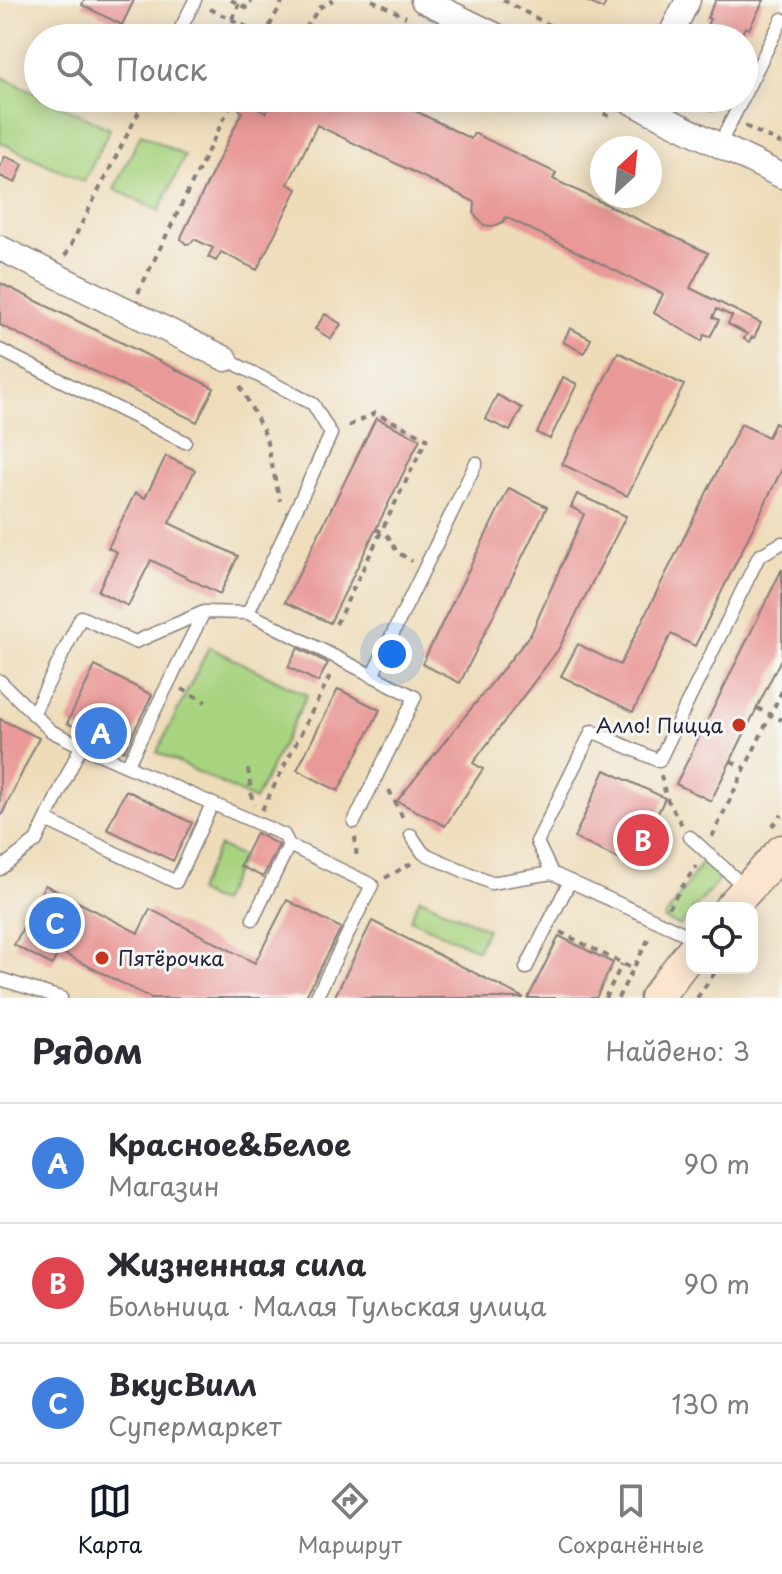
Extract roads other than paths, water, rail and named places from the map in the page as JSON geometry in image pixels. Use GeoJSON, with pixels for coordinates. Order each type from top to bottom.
{"type":"FeatureCollection","features":[{"type":"Feature","properties":{"kind":"main road"},"geometry":{"type":"LineString","coordinates":[[738,898],[782,851]]}},
{"type":"Feature","properties":{"kind":"main road"},"geometry":{"type":"LineString","coordinates":[[656,998],[686,959]]}},
{"type":"Feature","properties":{"kind":"street"},"geometry":{"type":"LineString","coordinates":[[423,0],[472,24]]}},
{"type":"Feature","properties":{"kind":"street"},"geometry":{"type":"LineString","coordinates":[[676,24],[688,0]]}},
{"type":"Feature","properties":{"kind":"street"},"geometry":{"type":"LineString","coordinates":[[656,112],[782,176]]}},
{"type":"Feature","properties":{"kind":"street"},"geometry":{"type":"LineString","coordinates":[[0,248],[226,359]]}},
{"type":"Feature","properties":{"kind":"lane"},"geometry":{"type":"LineString","coordinates":[[183,24],[194,0]]}},
{"type":"Feature","properties":{"kind":"lane"},"geometry":{"type":"LineString","coordinates":[[758,67],[782,19]]}},
{"type":"Feature","properties":{"kind":"lane"},"geometry":{"type":"LineString","coordinates":[[719,145],[736,112]]}},
{"type":"Feature","properties":{"kind":"lane"},"geometry":{"type":"LineString","coordinates":[[0,350],[185,442]]}},
{"type":"Feature","properties":{"kind":"lane"},"geometry":{"type":"LineString","coordinates":[[226,359],[313,404],[331,434],[248,613]]}},
{"type":"Feature","properties":{"kind":"lane"},"geometry":{"type":"LineString","coordinates":[[372,676],[476,463]]}},
{"type":"Feature","properties":{"kind":"lane"},"geometry":{"type":"LineString","coordinates":[[552,873],[537,842],[592,731],[659,761],[759,556],[782,543]]}},
{"type":"Feature","properties":{"kind":"lane"},"geometry":{"type":"LineString","coordinates":[[127,766],[204,612]]}},
{"type":"Feature","properties":{"kind":"lane"},"geometry":{"type":"LineString","coordinates":[[33,714],[81,617],[135,642],[204,612],[248,613],[415,697],[354,822]]}},
{"type":"Feature","properties":{"kind":"lane"},"geometry":{"type":"LineString","coordinates":[[1,685],[51,731],[284,835],[289,845],[372,885],[316,998]]}},
{"type":"Feature","properties":{"kind":"lane"},"geometry":{"type":"LineString","coordinates":[[0,869],[36,841],[81,746]]}},
{"type":"Feature","properties":{"kind":"lane"},"geometry":{"type":"LineString","coordinates":[[46,820],[176,882],[212,804]]}},
{"type":"Feature","properties":{"kind":"lane"},"geometry":{"type":"LineString","coordinates":[[411,835],[423,853],[491,883],[552,873],[686,934]]}},
{"type":"Feature","properties":{"kind":"lane"},"geometry":{"type":"LineString","coordinates":[[690,837],[738,898]]}},
{"type":"Feature","properties":{"kind":"lane"},"geometry":{"type":"LineString","coordinates":[[253,919],[289,845]]}},
{"type":"Feature","properties":{"kind":"lane"},"geometry":{"type":"LineString","coordinates":[[526,968],[570,881]]}},
{"type":"Feature","properties":{"kind":"lane"},"geometry":{"type":"LineString","coordinates":[[0,979],[61,998]]}},
{"type":"Feature","properties":{"kind":"place","name":"Алло! Пицца"},"geometry":{"type":"Point","coordinates":[739,725]}},
{"type":"Feature","properties":{"kind":"place","name":"Красное&Белое"},"geometry":{"type":"Point","coordinates":[101,733]}},
{"type":"Feature","properties":{"kind":"place","name":"Жизненная сила"},"geometry":{"type":"Point","coordinates":[643,840]}},
{"type":"Feature","properties":{"kind":"place","name":"ВкусВилл"},"geometry":{"type":"Point","coordinates":[55,923]}},
{"type":"Feature","properties":{"kind":"place","name":"Пятёрочка"},"geometry":{"type":"Point","coordinates":[102,958]}}]}
